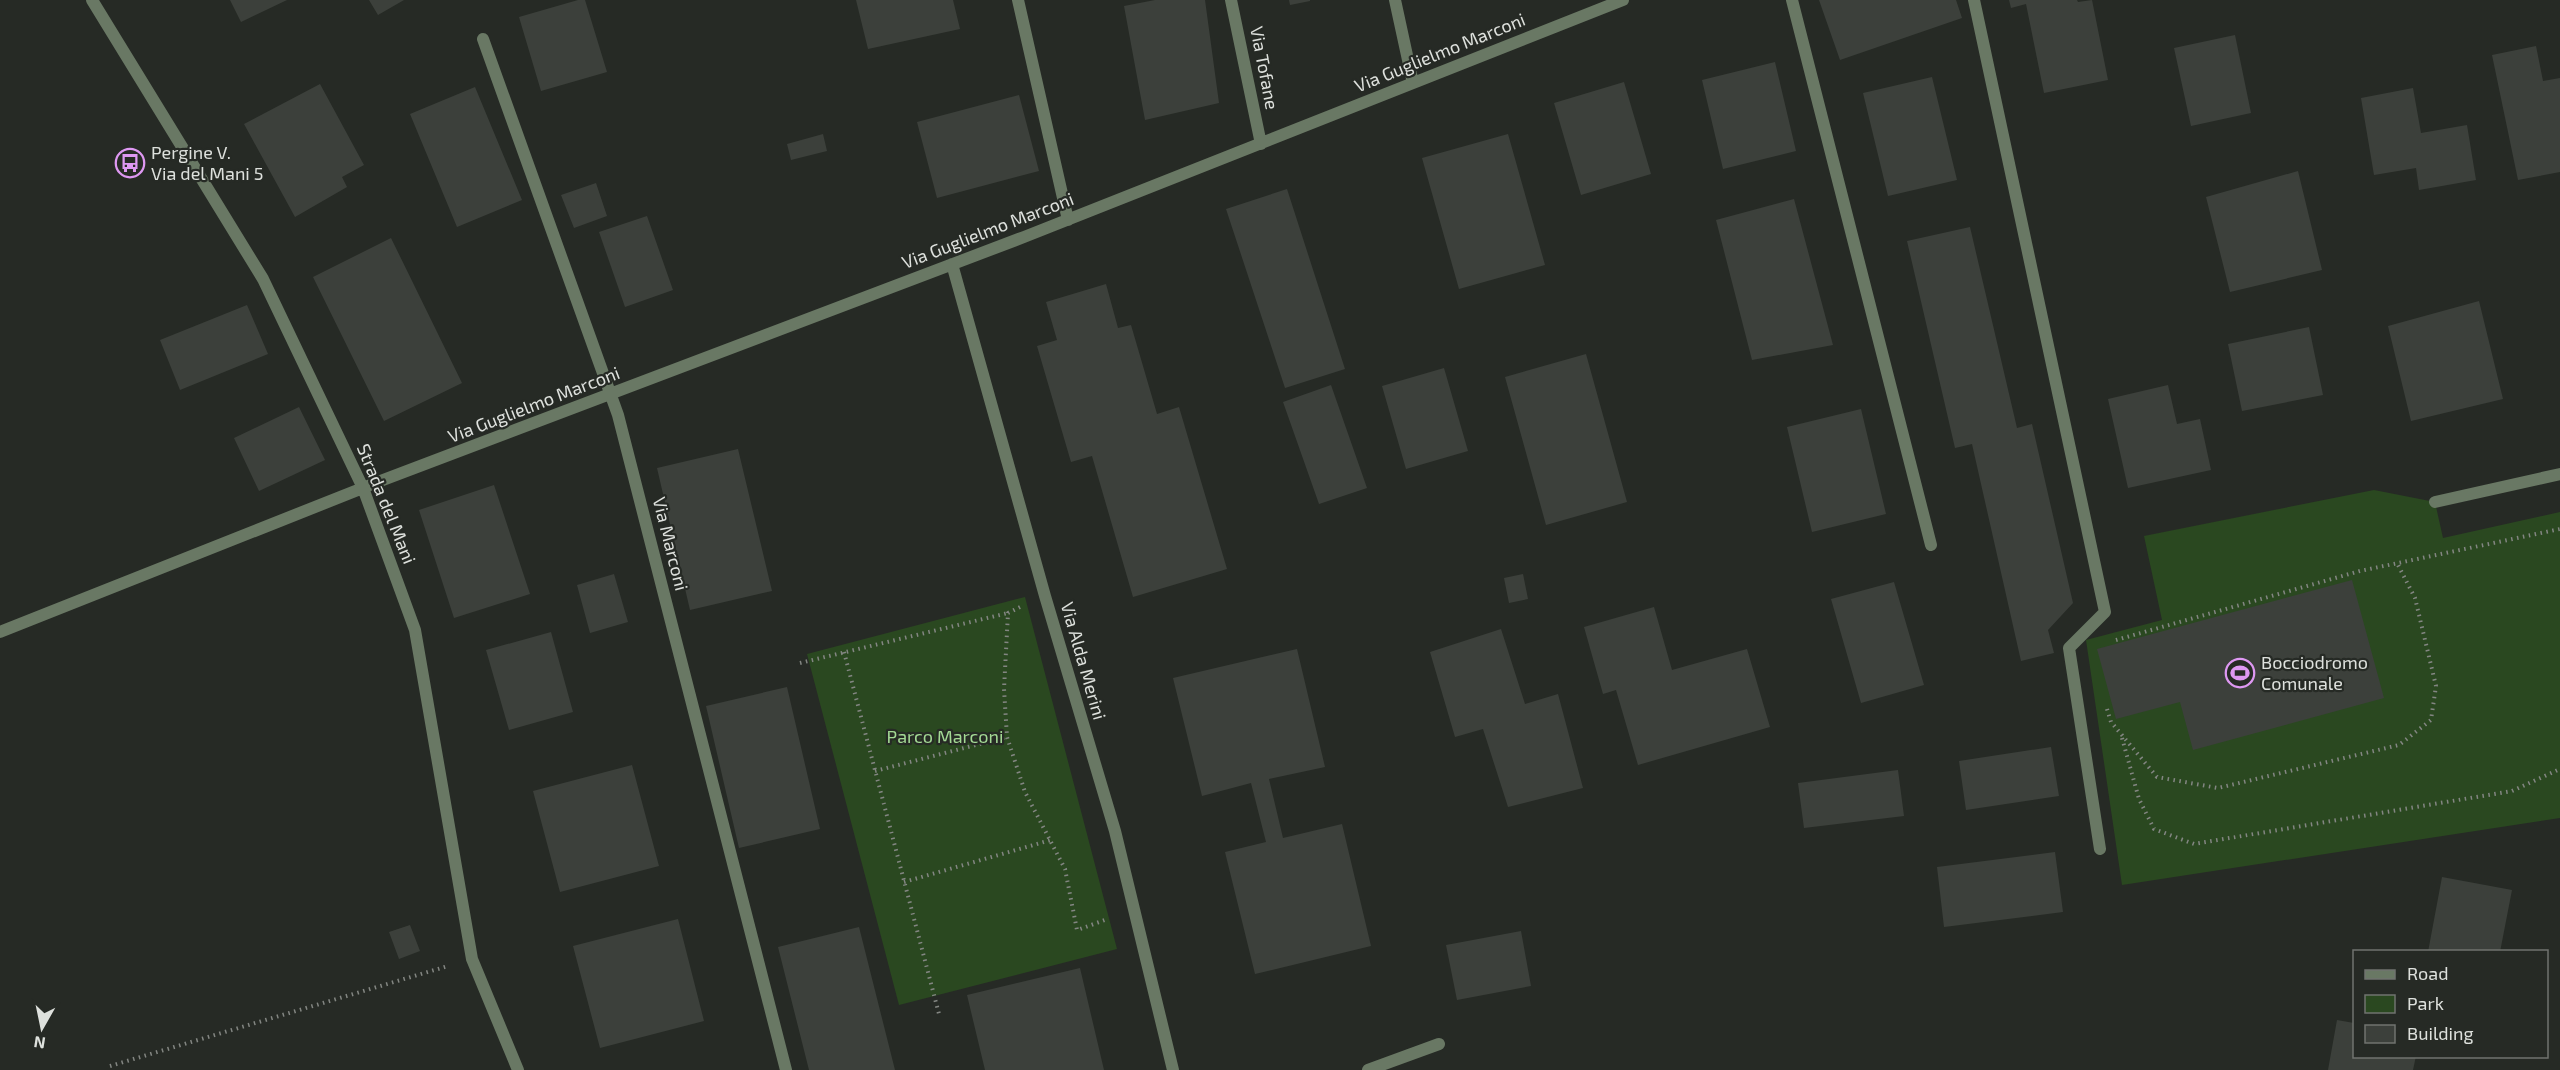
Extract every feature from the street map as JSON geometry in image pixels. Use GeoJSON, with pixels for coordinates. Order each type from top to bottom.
{"type":"FeatureCollection","features":[{"type":"Feature","properties":{"kind":"street","name":"Strada del Mani"},"geometry":{"type":"LineString","coordinates":[[92,0],[263,279],[363,488],[416,630],[472,959],[518,1070]]}},
{"type":"Feature","properties":{"kind":"street"},"geometry":{"type":"LineString","coordinates":[[1018,0],[1068,220]]}},
{"type":"Feature","properties":{"kind":"street","name":"Via Tofane"},"geometry":{"type":"LineString","coordinates":[[1231,0],[1261,144]]}},
{"type":"Feature","properties":{"kind":"street"},"geometry":{"type":"LineString","coordinates":[[1395,0],[1413,83]]}},
{"type":"Feature","properties":{"kind":"street","name":"Via Guglielmo Marconi"},"geometry":{"type":"LineString","coordinates":[[0,632],[363,488],[1068,220],[1623,0]]}},
{"type":"Feature","properties":{"kind":"street"},"geometry":{"type":"LineString","coordinates":[[1792,0],[1931,545]]}},
{"type":"Feature","properties":{"kind":"street"},"geometry":{"type":"LineString","coordinates":[[1974,0],[2105,612],[2069,648],[2100,849]]}},
{"type":"Feature","properties":{"kind":"street","name":"Via Marconi"},"geometry":{"type":"LineString","coordinates":[[483,39],[612,395],[786,1070]]}},
{"type":"Feature","properties":{"kind":"street","name":"Via Alda Merini"},"geometry":{"type":"LineString","coordinates":[[952,264],[1115,831],[1173,1070]]}},
{"type":"Feature","properties":{"kind":"street"},"geometry":{"type":"LineString","coordinates":[[2435,502],[2560,474]]}},
{"type":"Feature","properties":{"kind":"street"},"geometry":{"type":"LineString","coordinates":[[1368,1070],[1439,1044]]}},
{"type":"Feature","properties":{"kind":"path"},"geometry":{"type":"LineString","coordinates":[[2114,640],[2360,571],[2398,565],[2560,529]]}},
{"type":"Feature","properties":{"kind":"path"},"geometry":{"type":"LineString","coordinates":[[2105,700],[2111,722],[2157,777],[2218,788],[2399,745],[2430,720],[2436,686],[2415,598],[2398,565]]}},
{"type":"Feature","properties":{"kind":"path"},"geometry":{"type":"LineString","coordinates":[[800,663],[1008,612],[1020,607]]}},
{"type":"Feature","properties":{"kind":"path"},"geometry":{"type":"LineString","coordinates":[[1008,612],[1004,689],[1007,737],[1025,792],[1065,870],[1077,930],[1105,920]]}},
{"type":"Feature","properties":{"kind":"path"},"geometry":{"type":"LineString","coordinates":[[844,652],[939,1014]]}},
{"type":"Feature","properties":{"kind":"path"},"geometry":{"type":"LineString","coordinates":[[2121,734],[2139,799],[2154,828],[2194,844],[2512,790],[2560,769]]}},
{"type":"Feature","properties":{"kind":"path"},"geometry":{"type":"LineString","coordinates":[[875,771],[1007,737]]}},
{"type":"Feature","properties":{"kind":"path"},"geometry":{"type":"LineString","coordinates":[[904,882],[1051,840]]}},
{"type":"Feature","properties":{"kind":"path"},"geometry":{"type":"LineString","coordinates":[[110,1066],[472,959]]}},
{"type":"Feature","properties":{"kind":"green space"},"geometry":{"type":"Polygon","coordinates":[[[2374,490],[2435,502],[2443,538],[2560,512],[2560,818],[2122,885],[2086,640],[2162,620],[2144,536],[2374,490]]]}},
{"type":"Feature","properties":{"kind":"green space","name":"Parco Marconi"},"geometry":{"type":"Polygon","coordinates":[[[1025,597],[1117,949],[899,1005],[807,654],[1025,597]]]}},
{"type":"Feature","properties":{"kind":"building"},"geometry":{"type":"Polygon","coordinates":[[[230,0],[287,0],[241,22],[230,0]]]}},
{"type":"Feature","properties":{"kind":"building"},"geometry":{"type":"Polygon","coordinates":[[[369,0],[404,0],[378,15],[369,0]]]}},
{"type":"Feature","properties":{"kind":"building"},"geometry":{"type":"Polygon","coordinates":[[[585,0],[607,72],[541,91],[519,17],[585,0]]]}},
{"type":"Feature","properties":{"kind":"building"},"geometry":{"type":"Polygon","coordinates":[[[856,0],[953,0],[960,29],[868,49],[856,0]]]}},
{"type":"Feature","properties":{"kind":"building"},"geometry":{"type":"Polygon","coordinates":[[[1155,0],[1205,0],[1219,103],[1145,120],[1124,6],[1155,0]]]}},
{"type":"Feature","properties":{"kind":"building"},"geometry":{"type":"Polygon","coordinates":[[[1289,0],[1310,0],[1310,1],[1290,5],[1289,0]]]}},
{"type":"Feature","properties":{"kind":"building"},"geometry":{"type":"Polygon","coordinates":[[[1819,0],[1956,0],[1962,18],[1840,60],[1819,0]]]}},
{"type":"Feature","properties":{"kind":"building"},"geometry":{"type":"Polygon","coordinates":[[[2009,0],[2077,0],[2078,2],[2092,0],[2108,80],[2044,93],[2026,4],[2011,8],[2009,0]]]}},
{"type":"Feature","properties":{"kind":"building"},"geometry":{"type":"Polygon","coordinates":[[[2235,35],[2251,113],[2191,126],[2174,48],[2235,35]]]}},
{"type":"Feature","properties":{"kind":"building"},"geometry":{"type":"Polygon","coordinates":[[[2536,46],[2543,81],[2560,78],[2560,172],[2518,180],[2492,55],[2536,46]]]}},
{"type":"Feature","properties":{"kind":"building"},"geometry":{"type":"Polygon","coordinates":[[[1775,62],[1796,151],[1723,169],[1702,80],[1775,62]]]}},
{"type":"Feature","properties":{"kind":"building"},"geometry":{"type":"Polygon","coordinates":[[[1932,77],[1957,180],[1888,196],[1863,93],[1932,77]]]}},
{"type":"Feature","properties":{"kind":"building"},"geometry":{"type":"Polygon","coordinates":[[[1624,82],[1651,174],[1581,195],[1554,103],[1624,82]]]}},
{"type":"Feature","properties":{"kind":"building"},"geometry":{"type":"Polygon","coordinates":[[[320,84],[364,165],[342,177],[347,187],[295,217],[244,124],[320,84]]]}},
{"type":"Feature","properties":{"kind":"building"},"geometry":{"type":"Polygon","coordinates":[[[475,87],[522,200],[457,227],[410,114],[475,87]]]}},
{"type":"Feature","properties":{"kind":"building"},"geometry":{"type":"Polygon","coordinates":[[[2413,88],[2421,133],[2467,125],[2476,180],[2419,190],[2416,168],[2374,175],[2361,98],[2413,88]]]}},
{"type":"Feature","properties":{"kind":"building"},"geometry":{"type":"Polygon","coordinates":[[[1019,95],[1039,171],[937,198],[917,122],[1019,95]]]}},
{"type":"Feature","properties":{"kind":"building"},"geometry":{"type":"Polygon","coordinates":[[[823,134],[827,151],[791,160],[787,144],[823,134]]]}},
{"type":"Feature","properties":{"kind":"building"},"geometry":{"type":"Polygon","coordinates":[[[1508,134],[1545,265],[1459,289],[1422,158],[1508,134]]]}},
{"type":"Feature","properties":{"kind":"building"},"geometry":{"type":"Polygon","coordinates":[[[2298,171],[2322,270],[2230,292],[2206,197],[2298,171]]]}},
{"type":"Feature","properties":{"kind":"building"},"geometry":{"type":"Polygon","coordinates":[[[596,183],[607,216],[574,228],[561,195],[596,183]]]}},
{"type":"Feature","properties":{"kind":"building"},"geometry":{"type":"Polygon","coordinates":[[[1287,189],[1345,369],[1285,388],[1226,209],[1287,189]]]}},
{"type":"Feature","properties":{"kind":"building"},"geometry":{"type":"Polygon","coordinates":[[[1794,199],[1833,345],[1752,360],[1716,220],[1794,199]]]}},
{"type":"Feature","properties":{"kind":"building"},"geometry":{"type":"Polygon","coordinates":[[[647,216],[673,290],[625,307],[599,232],[647,216]]]}},
{"type":"Feature","properties":{"kind":"building"},"geometry":{"type":"Polygon","coordinates":[[[1970,227],[2017,428],[2032,424],[2073,603],[2048,630],[2054,653],[2021,661],[1972,444],[1955,448],[1907,241],[1970,227]]]}},
{"type":"Feature","properties":{"kind":"building"},"geometry":{"type":"Polygon","coordinates":[[[391,238],[462,383],[384,421],[313,277],[391,238]]]}},
{"type":"Feature","properties":{"kind":"building"},"geometry":{"type":"Polygon","coordinates":[[[1106,284],[1118,328],[1131,325],[1157,414],[1179,407],[1227,569],[1133,597],[1092,456],[1071,462],[1037,346],[1057,340],[1046,302],[1106,284]]]}},
{"type":"Feature","properties":{"kind":"building"},"geometry":{"type":"Polygon","coordinates":[[[2479,301],[2503,399],[2411,421],[2388,326],[2479,301]]]}},
{"type":"Feature","properties":{"kind":"building"},"geometry":{"type":"Polygon","coordinates":[[[247,305],[268,354],[180,390],[160,340],[247,305]]]}},
{"type":"Feature","properties":{"kind":"building"},"geometry":{"type":"Polygon","coordinates":[[[2309,327],[2323,395],[2242,411],[2228,344],[2309,327]]]}},
{"type":"Feature","properties":{"kind":"building"},"geometry":{"type":"Polygon","coordinates":[[[1586,354],[1627,502],[1546,525],[1505,377],[1586,354]]]}},
{"type":"Feature","properties":{"kind":"building"},"geometry":{"type":"Polygon","coordinates":[[[1444,368],[1468,451],[1406,469],[1382,386],[1444,368]]]}},
{"type":"Feature","properties":{"kind":"building"},"geometry":{"type":"Polygon","coordinates":[[[1331,385],[1367,488],[1319,504],[1283,402],[1331,385]]]}},
{"type":"Feature","properties":{"kind":"building"},"geometry":{"type":"Polygon","coordinates":[[[2168,385],[2177,424],[2200,419],[2211,470],[2128,488],[2108,399],[2168,385]]]}},
{"type":"Feature","properties":{"kind":"building"},"geometry":{"type":"Polygon","coordinates":[[[299,407],[325,460],[259,491],[234,438],[299,407]]]}},
{"type":"Feature","properties":{"kind":"building"},"geometry":{"type":"Polygon","coordinates":[[[1861,409],[1886,514],[1812,532],[1787,427],[1861,409]]]}},
{"type":"Feature","properties":{"kind":"building"},"geometry":{"type":"Polygon","coordinates":[[[738,449],[772,591],[690,610],[657,468],[738,449]]]}},
{"type":"Feature","properties":{"kind":"building"},"geometry":{"type":"Polygon","coordinates":[[[494,485],[530,594],[454,618],[419,510],[494,485]]]}},
{"type":"Feature","properties":{"kind":"building"},"geometry":{"type":"Polygon","coordinates":[[[614,574],[628,622],[590,633],[577,585],[614,574]]]}},
{"type":"Feature","properties":{"kind":"building"},"geometry":{"type":"Polygon","coordinates":[[[1523,574],[1528,599],[1509,603],[1504,578],[1523,574]]]}},
{"type":"Feature","properties":{"kind":"building","name":"Bocciodromo Comunale"},"geometry":{"type":"Polygon","coordinates":[[[2352,580],[2384,698],[2193,750],[2180,702],[2116,719],[2097,649],[2352,580]]]}},
{"type":"Feature","properties":{"kind":"building"},"geometry":{"type":"Polygon","coordinates":[[[1894,582],[1924,685],[1861,703],[1831,599],[1894,582]]]}},
{"type":"Feature","properties":{"kind":"building"},"geometry":{"type":"Polygon","coordinates":[[[1654,607],[1672,670],[1747,649],[1770,727],[1638,765],[1616,690],[1603,694],[1584,627],[1654,607]]]}},
{"type":"Feature","properties":{"kind":"building"},"geometry":{"type":"Polygon","coordinates":[[[1501,629],[1525,704],[1558,694],[1583,788],[1508,807],[1483,729],[1455,737],[1430,652],[1501,629]]]}},
{"type":"Feature","properties":{"kind":"building"},"geometry":{"type":"Polygon","coordinates":[[[551,632],[573,712],[509,730],[486,650],[551,632]]]}},
{"type":"Feature","properties":{"kind":"building"},"geometry":{"type":"Polygon","coordinates":[[[1297,649],[1325,767],[1269,779],[1283,838],[1342,824],[1371,946],[1255,974],[1225,852],[1266,842],[1251,783],[1202,796],[1173,678],[1297,649]]]}},
{"type":"Feature","properties":{"kind":"building"},"geometry":{"type":"Polygon","coordinates":[[[787,687],[820,829],[739,848],[706,706],[787,687]]]}},
{"type":"Feature","properties":{"kind":"building"},"geometry":{"type":"Polygon","coordinates":[[[2051,747],[2059,796],[1966,810],[1959,761],[2051,747]]]}},
{"type":"Feature","properties":{"kind":"building"},"geometry":{"type":"Polygon","coordinates":[[[632,765],[659,866],[560,892],[533,791],[632,765]]]}},
{"type":"Feature","properties":{"kind":"building"},"geometry":{"type":"Polygon","coordinates":[[[1898,770],[1904,816],[1804,828],[1798,783],[1898,770]]]}},
{"type":"Feature","properties":{"kind":"building"},"geometry":{"type":"Polygon","coordinates":[[[2055,852],[2063,912],[1944,927],[1937,867],[2055,852]]]}},
{"type":"Feature","properties":{"kind":"building"},"geometry":{"type":"Polygon","coordinates":[[[2442,877],[2512,890],[2500,950],[2428,950],[2442,877]]]}},
{"type":"Feature","properties":{"kind":"building"},"geometry":{"type":"Polygon","coordinates":[[[678,919],[704,1021],[600,1048],[573,946],[678,919]]]}},
{"type":"Feature","properties":{"kind":"building"},"geometry":{"type":"Polygon","coordinates":[[[410,925],[420,951],[399,959],[389,932],[410,925]]]}},
{"type":"Feature","properties":{"kind":"building"},"geometry":{"type":"Polygon","coordinates":[[[859,927],[895,1070],[809,1070],[778,947],[859,927]]]}},
{"type":"Feature","properties":{"kind":"building"},"geometry":{"type":"Polygon","coordinates":[[[1521,931],[1531,986],[1457,1000],[1446,945],[1521,931]]]}},
{"type":"Feature","properties":{"kind":"building"},"geometry":{"type":"Polygon","coordinates":[[[1080,968],[1104,1070],[985,1070],[967,995],[1080,968]]]}},
{"type":"Feature","properties":{"kind":"building"},"geometry":{"type":"Polygon","coordinates":[[[2337,1020],[2353,1023],[2353,1058],[2416,1058],[2413,1070],[2328,1070],[2337,1020]]]}},
{"type":"Feature","properties":{"kind":"place","name":"Pergine V. Via del Mani 5"},"geometry":{"type":"Point","coordinates":[130,163]}},
{"type":"Feature","properties":{"kind":"place","name":"Bocciodromo Comunale"},"geometry":{"type":"Point","coordinates":[2240,673]}}]}
